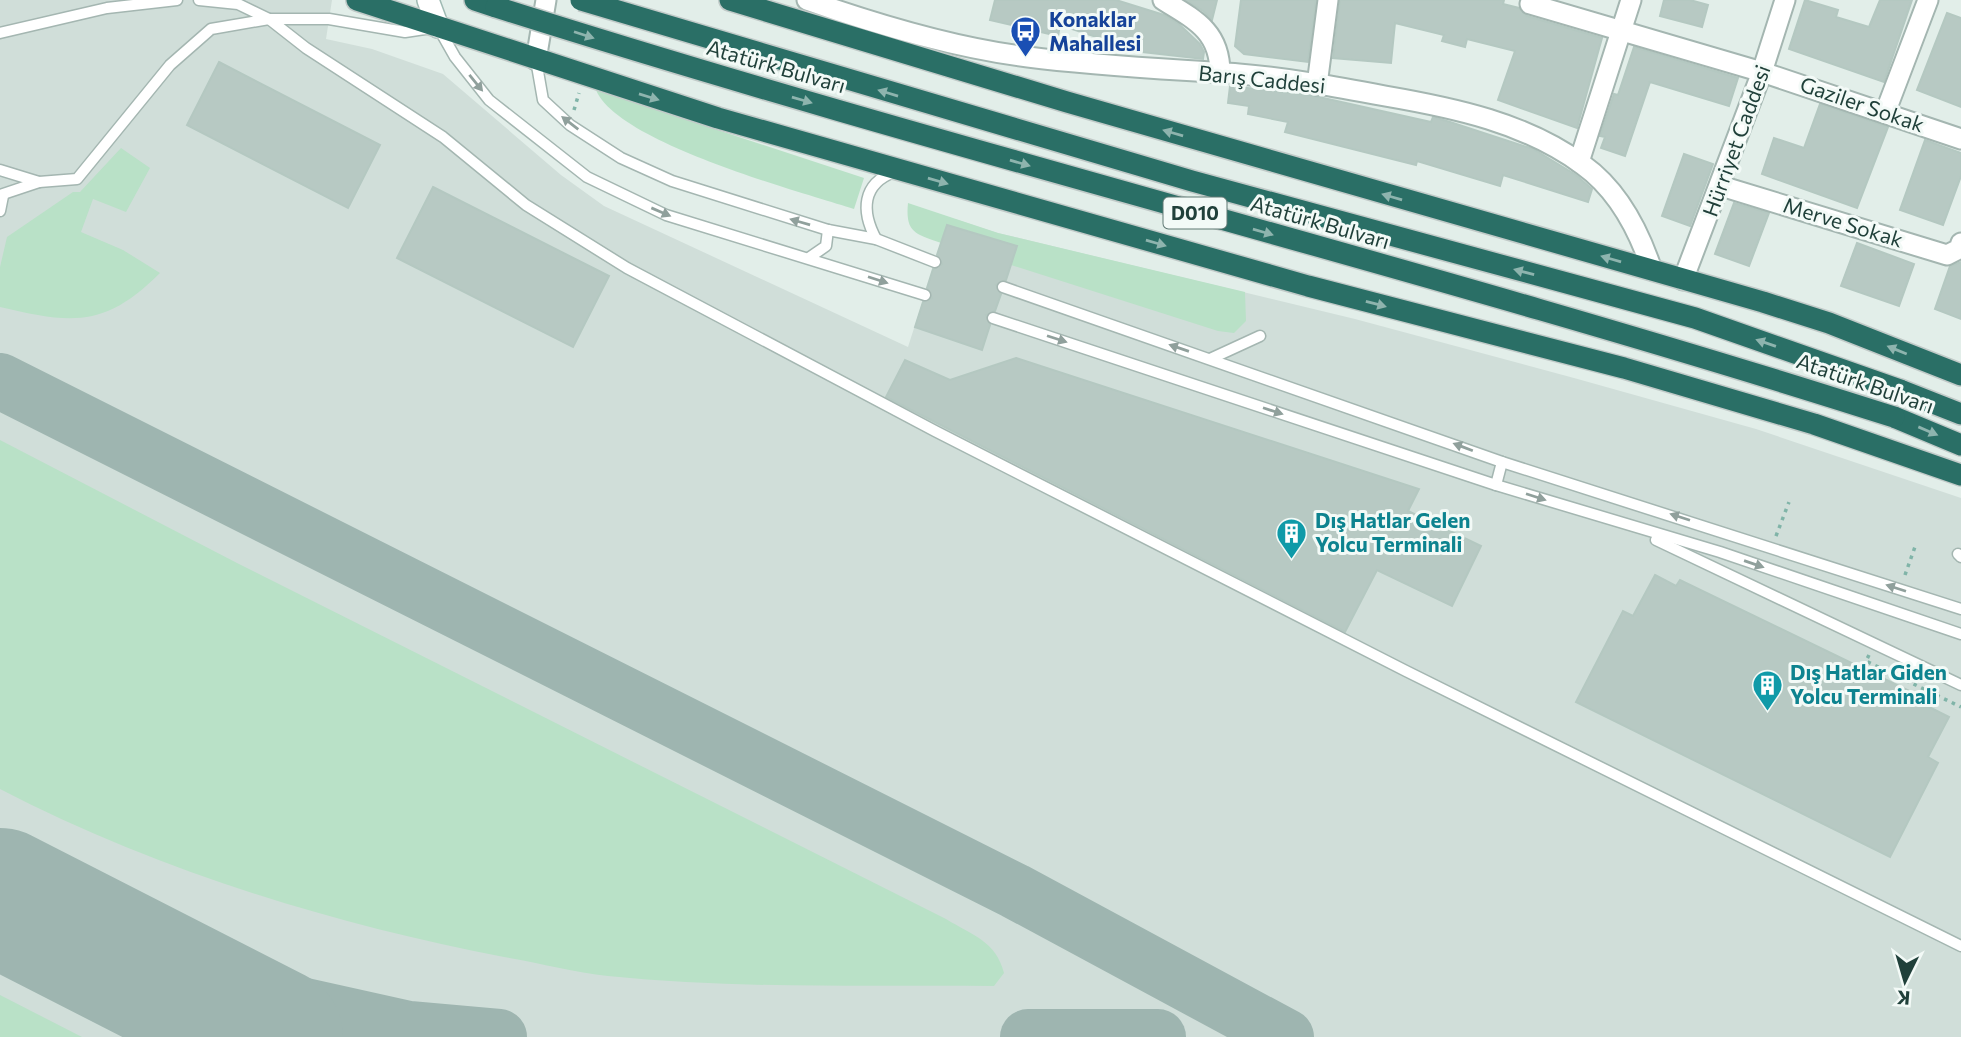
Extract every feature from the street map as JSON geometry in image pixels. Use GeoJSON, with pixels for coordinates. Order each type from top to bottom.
{"type":"FeatureCollection","features":[{"type":"Feature","properties":{"kind":"highway"},"geometry":{"type":"LineString","coordinates":[[357,0],[536,61],[718,118],[1308,286],[1624,368],[1814,424],[1961,475]]}},
{"type":"Feature","properties":{"kind":"highway","name":"Atatürk Bulvarı"},"geometry":{"type":"LineString","coordinates":[[475,0],[853,115],[1732,365],[1894,417],[1961,445]]}},
{"type":"Feature","properties":{"kind":"highway","name":"Atatürk Bulvarı"},"geometry":{"type":"LineString","coordinates":[[581,0],[1192,181],[1695,318],[1961,414]]}},
{"type":"Feature","properties":{"kind":"highway"},"geometry":{"type":"LineString","coordinates":[[730,0],[1067,103],[1829,323],[1961,375]]}},
{"type":"Feature","properties":{"kind":"street"},"geometry":{"type":"LineString","coordinates":[[428,0],[438,27]]}},
{"type":"Feature","properties":{"kind":"street"},"geometry":{"type":"LineString","coordinates":[[536,61],[546,0]]}},
{"type":"Feature","properties":{"kind":"street"},"geometry":{"type":"LineString","coordinates":[[1163,0],[1191,17],[1213,38],[1220,52],[1220,74]]}},
{"type":"Feature","properties":{"kind":"street"},"geometry":{"type":"LineString","coordinates":[[1317,85],[1328,0]]}},
{"type":"Feature","properties":{"kind":"street"},"geometry":{"type":"LineString","coordinates":[[1579,162],[1631,0]]}},
{"type":"Feature","properties":{"kind":"street","name":"Hürriyet Caddesi"},"geometry":{"type":"LineString","coordinates":[[1683,280],[1721,186],[1762,72],[1784,0]]}},
{"type":"Feature","properties":{"kind":"street"},"geometry":{"type":"LineString","coordinates":[[1885,113],[1927,0]]}},
{"type":"Feature","properties":{"kind":"street","name":"Barış Caddesi"},"geometry":{"type":"LineString","coordinates":[[820,2],[993,52],[1150,71],[1220,74],[1317,85],[1432,104],[1487,118],[1548,143],[1579,162],[1610,190],[1633,225],[1652,270]]}},
{"type":"Feature","properties":{"kind":"street","name":"Gaziler Sokak"},"geometry":{"type":"LineString","coordinates":[[1531,4],[1762,72],[1961,139]]}},
{"type":"Feature","properties":{"kind":"street","name":"Merve Sokak"},"geometry":{"type":"LineString","coordinates":[[1721,186],[1947,256],[1959,249],[1961,243]]}},
{"type":"Feature","properties":{"kind":"lane"},"geometry":{"type":"LineString","coordinates":[[0,33],[107,8],[177,0]]}},
{"type":"Feature","properties":{"kind":"lane"},"geometry":{"type":"LineString","coordinates":[[199,0],[238,4],[269,19],[306,48],[443,136],[526,205],[627,268],[935,431],[1394,664],[1961,946]]}},
{"type":"Feature","properties":{"kind":"lane"},"geometry":{"type":"LineString","coordinates":[[0,211],[1,196],[38,182],[77,179],[170,65],[211,29],[269,19],[329,19],[405,32],[438,27],[455,57],[489,100],[587,177],[666,215],[925,295]]}},
{"type":"Feature","properties":{"kind":"lane"},"geometry":{"type":"LineString","coordinates":[[536,61],[543,100],[570,125],[621,158],[672,181],[828,230],[876,239],[935,262]]}},
{"type":"Feature","properties":{"kind":"lane"},"geometry":{"type":"LineString","coordinates":[[0,170],[38,182]]}},
{"type":"Feature","properties":{"kind":"lane"},"geometry":{"type":"LineString","coordinates":[[876,239],[867,215],[871,187],[879,178],[898,170]]}},
{"type":"Feature","properties":{"kind":"lane"},"geometry":{"type":"LineString","coordinates":[[809,257],[826,246],[828,230]]}},
{"type":"Feature","properties":{"kind":"lane"},"geometry":{"type":"LineString","coordinates":[[1003,287],[1502,462],[1961,609]]}},
{"type":"Feature","properties":{"kind":"lane"},"geometry":{"type":"LineString","coordinates":[[993,318],[1496,485],[1634,529],[1720,552],[1961,634]]}},
{"type":"Feature","properties":{"kind":"lane"},"geometry":{"type":"LineString","coordinates":[[1210,359],[1260,335]]}},
{"type":"Feature","properties":{"kind":"lane"},"geometry":{"type":"LineString","coordinates":[[1496,485],[1502,462]]}},
{"type":"Feature","properties":{"kind":"lane"},"geometry":{"type":"LineString","coordinates":[[1634,529],[1961,685]]}},
{"type":"Feature","properties":{"kind":"path"},"geometry":{"type":"LineString","coordinates":[[1866,661],[1961,707]]}},
{"type":"Feature","properties":{"kind":"shaded area"},"geometry":{"type":"Polygon","coordinates":[[[0,0],[332,0],[326,39],[372,49],[443,74],[561,175],[604,206],[908,347],[947,225],[955,219],[998,233],[1355,319],[1574,378],[1756,429],[1961,498],[1961,1037],[0,1037],[0,0]]]}},
{"type":"Feature","properties":{"kind":"green space"},"geometry":{"type":"Polygon","coordinates":[[[596,90],[864,178],[854,209],[712,163],[673,146],[611,110],[596,90]]]}},
{"type":"Feature","properties":{"kind":"green space"},"geometry":{"type":"Polygon","coordinates":[[[121,148],[150,168],[126,212],[93,199],[81,232],[123,250],[160,273],[122,304],[86,317],[48,317],[0,307],[0,267],[7,237],[73,192],[80,192],[121,148]]]}},
{"type":"Feature","properties":{"kind":"green space"},"geometry":{"type":"Polygon","coordinates":[[[908,203],[998,233],[1245,292],[1246,321],[1234,333],[1218,331],[1011,265],[1017,246],[947,225],[941,243],[914,231],[908,221],[908,203]]]}},
{"type":"Feature","properties":{"kind":"green space"},"geometry":{"type":"Polygon","coordinates":[[[0,440],[237,563],[946,919],[989,946],[1004,973],[994,986],[849,986],[704,983],[582,972],[439,944],[310,911],[246,891],[120,845],[0,789],[0,440]]]}},
{"type":"Feature","properties":{"kind":"green space"},"geometry":{"type":"Polygon","coordinates":[[[0,995],[82,1037],[0,1037],[0,995]]]}},
{"type":"Feature","properties":{"kind":"building"},"geometry":{"type":"Polygon","coordinates":[[[995,0],[1116,0],[1164,15],[1179,24],[1200,44],[1204,52],[1203,59],[1142,52],[1060,25],[1058,36],[990,20],[995,0]]]}},
{"type":"Feature","properties":{"kind":"building"},"geometry":{"type":"Polygon","coordinates":[[[1186,0],[1217,0],[1212,20],[1203,11],[1186,0]]]}},
{"type":"Feature","properties":{"kind":"building"},"geometry":{"type":"Polygon","coordinates":[[[1241,0],[1316,0],[1308,62],[1244,54],[1235,46],[1241,0]]]}},
{"type":"Feature","properties":{"kind":"building"},"geometry":{"type":"Polygon","coordinates":[[[1340,0],[1504,0],[1503,4],[1519,8],[1527,16],[1602,38],[1577,128],[1498,100],[1515,51],[1467,39],[1465,47],[1442,41],[1444,35],[1395,23],[1391,63],[1333,58],[1340,0]]]}},
{"type":"Feature","properties":{"kind":"building"},"geometry":{"type":"Polygon","coordinates":[[[1664,0],[1690,0],[1708,5],[1702,27],[1660,16],[1664,0]]]}},
{"type":"Feature","properties":{"kind":"building"},"geometry":{"type":"Polygon","coordinates":[[[1805,0],[1838,10],[1836,17],[1869,27],[1880,0],[1912,0],[1884,82],[1789,49],[1805,0]]]}},
{"type":"Feature","properties":{"kind":"building"},"geometry":{"type":"Polygon","coordinates":[[[1947,13],[1961,18],[1961,107],[1917,90],[1947,13]]]}},
{"type":"Feature","properties":{"kind":"building"},"geometry":{"type":"Polygon","coordinates":[[[1634,47],[1738,78],[1729,106],[1650,82],[1625,156],[1601,148],[1605,137],[1600,136],[1614,94],[1618,95],[1634,47]]]}},
{"type":"Feature","properties":{"kind":"building"},"geometry":{"type":"Polygon","coordinates":[[[219,62],[380,145],[348,208],[187,125],[219,62]]]}},
{"type":"Feature","properties":{"kind":"building"},"geometry":{"type":"Polygon","coordinates":[[[1230,86],[1310,95],[1431,122],[1433,117],[1533,149],[1576,175],[1592,189],[1588,202],[1503,175],[1500,186],[1417,161],[1416,165],[1285,132],[1288,122],[1248,114],[1249,106],[1228,103],[1230,86]]]}},
{"type":"Feature","properties":{"kind":"building"},"geometry":{"type":"Polygon","coordinates":[[[1820,104],[1888,127],[1857,208],[1762,174],[1774,138],[1804,148],[1820,104]]]}},
{"type":"Feature","properties":{"kind":"building"},"geometry":{"type":"Polygon","coordinates":[[[1925,140],[1961,153],[1961,176],[1943,225],[1900,210],[1925,140]]]}},
{"type":"Feature","properties":{"kind":"building"},"geometry":{"type":"Polygon","coordinates":[[[1684,154],[1713,164],[1690,226],[1662,216],[1684,154]]]}},
{"type":"Feature","properties":{"kind":"building"},"geometry":{"type":"Polygon","coordinates":[[[433,187],[609,276],[573,347],[397,258],[433,187]]]}},
{"type":"Feature","properties":{"kind":"building"},"geometry":{"type":"Polygon","coordinates":[[[1734,203],[1769,213],[1749,266],[1715,254],[1734,203]]]}},
{"type":"Feature","properties":{"kind":"building"},"geometry":{"type":"Polygon","coordinates":[[[947,225],[1017,246],[1006,280],[996,285],[1001,294],[995,311],[986,315],[990,325],[982,350],[915,327],[923,302],[932,298],[927,288],[933,269],[942,264],[937,255],[947,225]]]}},
{"type":"Feature","properties":{"kind":"building"},"geometry":{"type":"Polygon","coordinates":[[[1857,243],[1914,264],[1899,306],[1841,286],[1857,243]]]}},
{"type":"Feature","properties":{"kind":"building"},"geometry":{"type":"Polygon","coordinates":[[[1961,262],[1961,319],[1935,309],[1950,266],[1961,262]]]}},
{"type":"Feature","properties":{"kind":"building","name":"Dış Hatlar Gelen Yolcu Terminali"},"geometry":{"type":"Polygon","coordinates":[[[1016,358],[1419,489],[1408,511],[1481,546],[1452,606],[1377,570],[1345,632],[886,397],[905,360],[950,380],[1016,358]]]}},
{"type":"Feature","properties":{"kind":"building","name":"Dış Hatlar Giden Yolcu Terminali"},"geometry":{"type":"Polygon","coordinates":[[[1655,575],[1676,586],[1680,580],[1930,701],[1927,706],[1949,717],[1928,757],[1938,763],[1890,857],[1576,702],[1623,611],[1633,616],[1655,575]]]}},
{"type":"Feature","properties":{"kind":"taxiway"},"geometry":{"type":"LineString","coordinates":[[0,381],[1015,891],[1286,1037]]}},
{"type":"Feature","properties":{"kind":"taxiway"},"geometry":{"type":"LineString","coordinates":[[76,936],[265,997],[409,1029],[499,1037]]}},
{"type":"Feature","properties":{"kind":"taxiway"},"geometry":{"type":"LineString","coordinates":[[1028,1037],[1158,1037]]}},
{"type":"Feature","properties":{"kind":"runway"},"geometry":{"type":"LineString","coordinates":[[0,897],[274,1037]]}},
{"type":"Feature","properties":{"kind":"place","name":"Konaklar Mahallesi"},"geometry":{"type":"Point","coordinates":[1026,59]}},
{"type":"Feature","properties":{"kind":"place","name":"Dış Hatlar Gelen Yolcu Terminali"},"geometry":{"type":"Point","coordinates":[1292,560]}},
{"type":"Feature","properties":{"kind":"place","name":"Dış Hatlar Giden Yolcu Terminali"},"geometry":{"type":"Point","coordinates":[1767,712]}}]}
